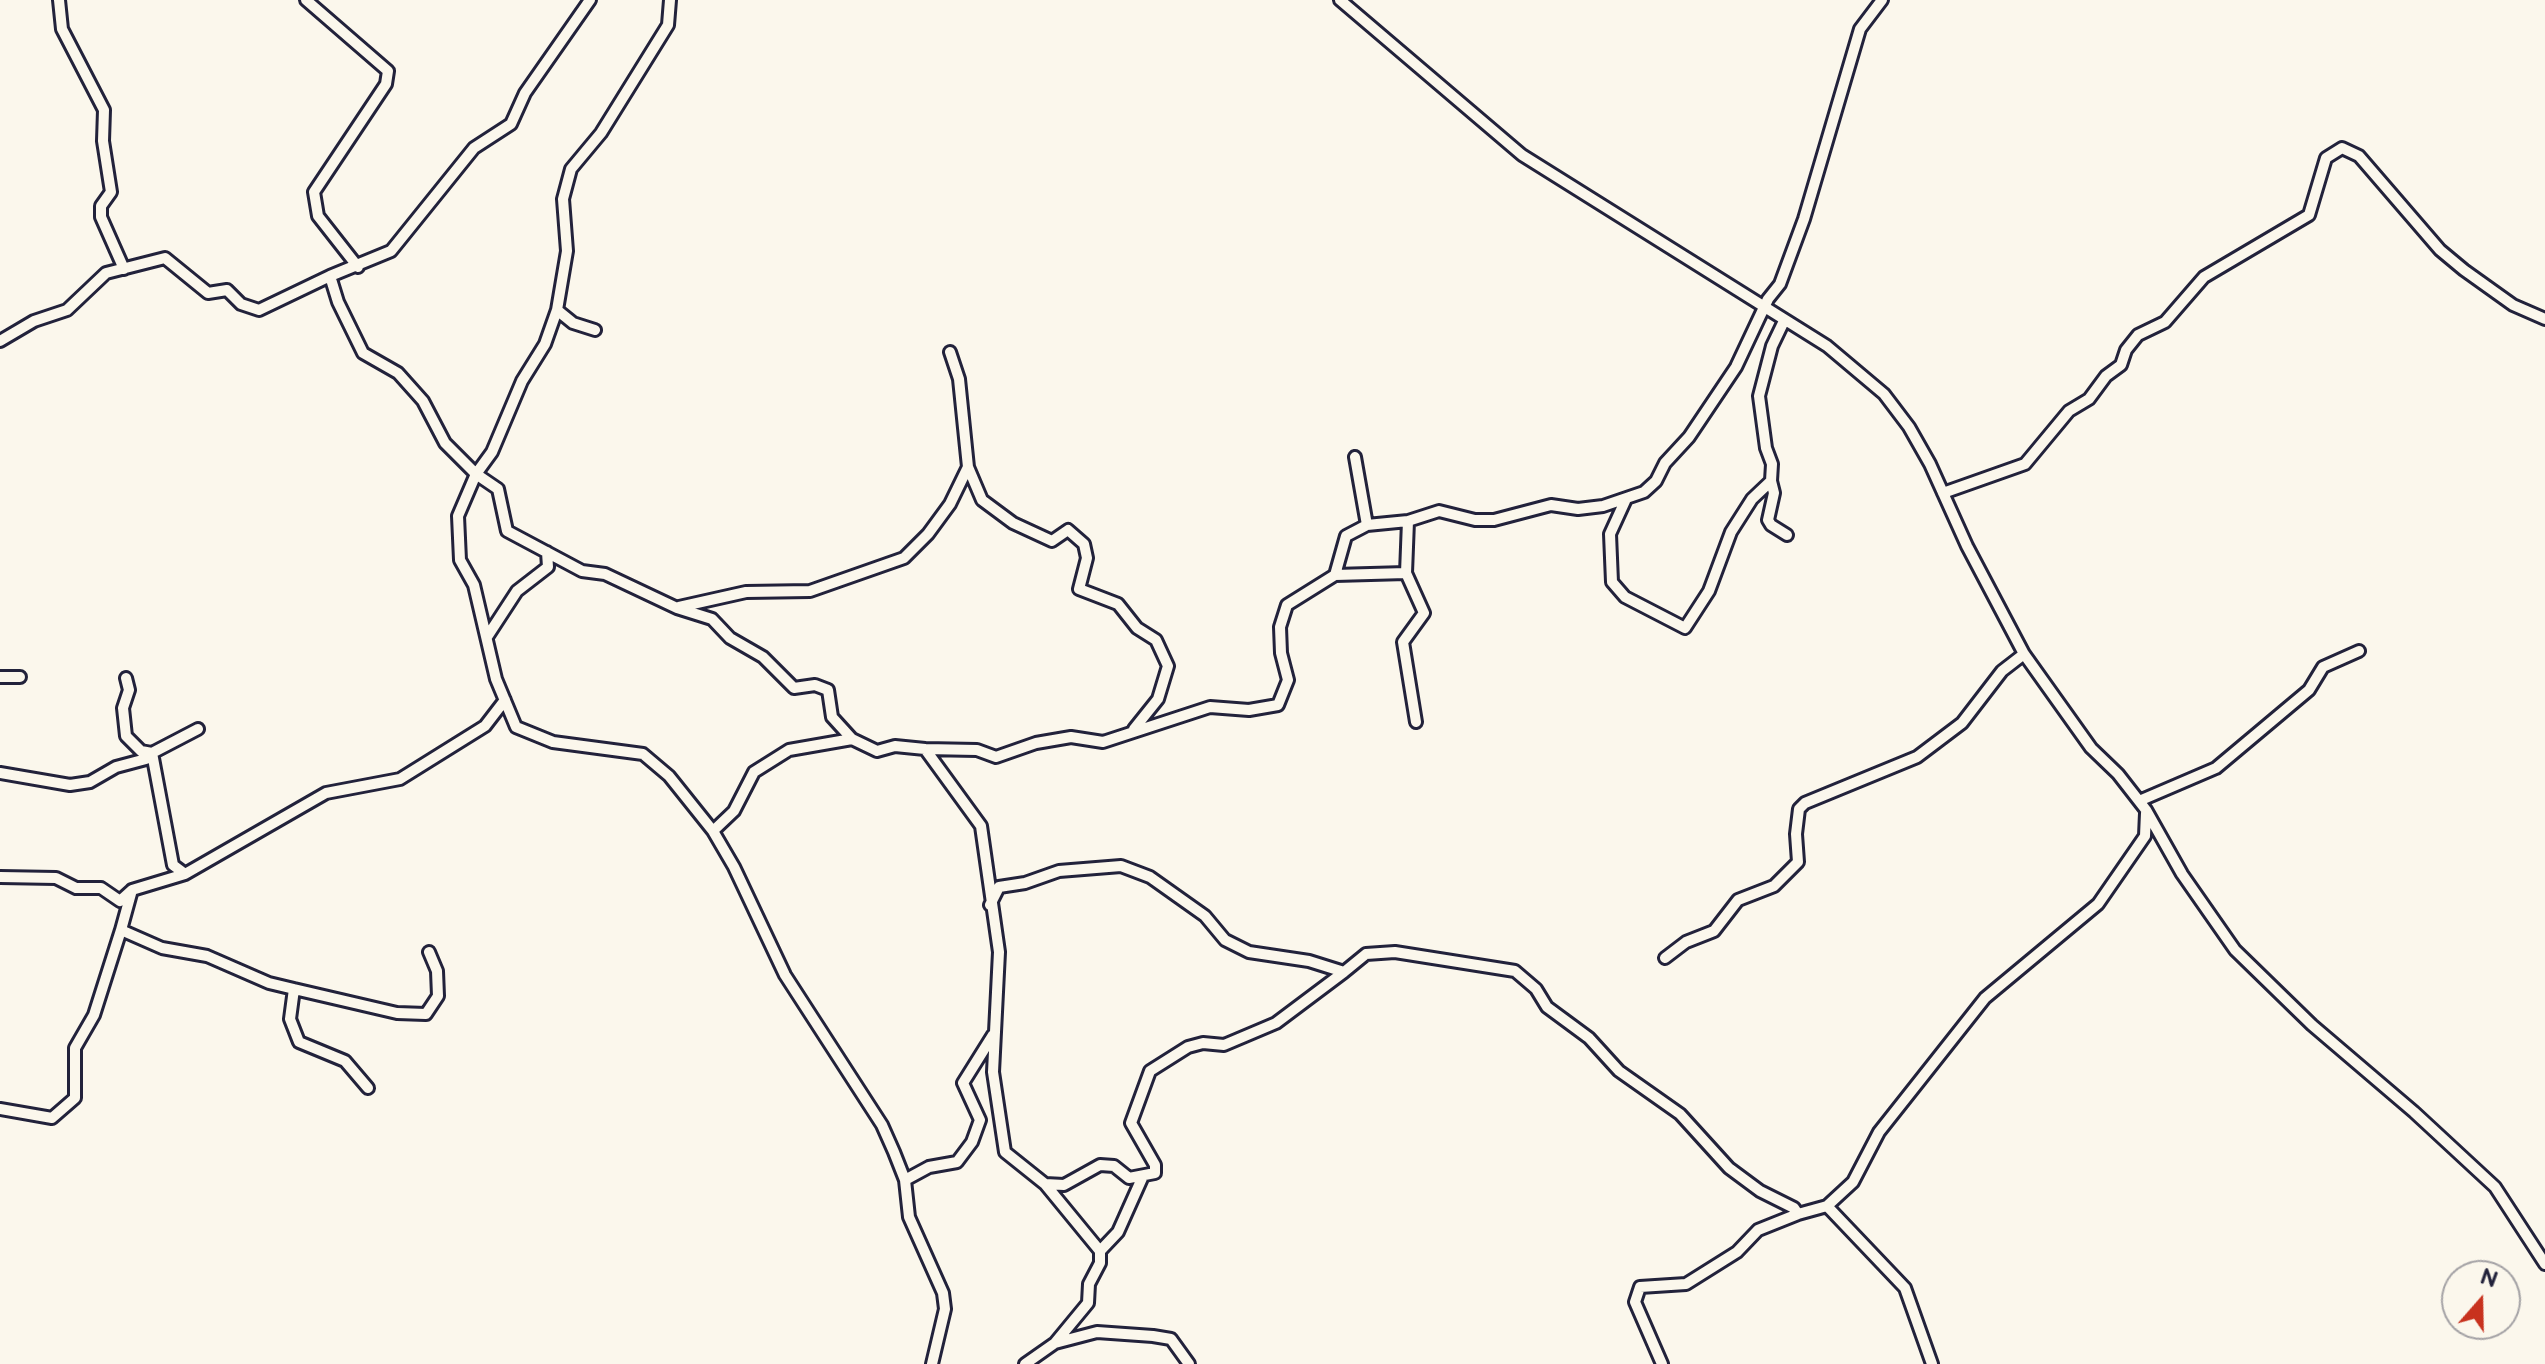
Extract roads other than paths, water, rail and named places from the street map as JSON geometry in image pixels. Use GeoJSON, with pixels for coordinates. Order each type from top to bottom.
{"type":"FeatureCollection","features":[{"type":"Feature","properties":{"kind":"street"},"geometry":{"type":"LineString","coordinates":[[59,0],[62,29],[104,110],[103,141],[111,192],[101,206],[101,217],[124,269]]}},
{"type":"Feature","properties":{"kind":"street"},"geometry":{"type":"LineString","coordinates":[[306,0],[388,71],[386,84],[314,192],[318,216],[358,267]]}},
{"type":"Feature","properties":{"kind":"street"},"geometry":{"type":"LineString","coordinates":[[0,341],[34,321],[67,310],[106,273],[165,258],[208,293],[227,290],[241,304],[259,310],[391,251],[474,148],[511,124],[525,93],[590,0]]}},
{"type":"Feature","properties":{"kind":"street"},"geometry":{"type":"LineString","coordinates":[[670,0],[668,25],[601,133],[571,169],[563,199],[567,251],[557,310],[492,452],[476,474],[458,516],[460,560],[474,585],[505,700],[516,727],[553,742],[643,754],[669,776],[713,831],[734,867],[785,975],[882,1125],[905,1180],[909,1217],[943,1293],[945,1309],[935,1361]]}},
{"type":"Feature","properties":{"kind":"street"},"geometry":{"type":"LineString","coordinates":[[1340,0],[1522,155],[1854,366],[1884,394],[1909,427],[2024,654],[2091,748],[2118,774],[2143,805],[2182,874],[2235,950],[2312,1025],[2414,1112],[2495,1187],[2545,1264]]}},
{"type":"Feature","properties":{"kind":"street"},"geometry":{"type":"LineString","coordinates":[[1335,575],[1346,536],[1367,525],[1408,521],[1439,511],[1475,520],[1494,520],[1551,505],[1578,509],[1626,499],[1644,492],[1656,481],[1665,463],[1689,437],[1736,367],[1764,309],[1780,284],[1804,219],[1835,102],[1860,29],[1882,0]]}},
{"type":"Feature","properties":{"kind":"street"},"geometry":{"type":"LineString","coordinates":[[1943,493],[2025,464],[2069,411],[2089,399],[2106,376],[2121,365],[2126,350],[2138,335],[2165,322],[2204,277],[2309,215],[2326,158],[2342,148],[2359,156],[2440,250],[2513,305],[2545,319]]}},
{"type":"Feature","properties":{"kind":"street"},"geometry":{"type":"LineString","coordinates":[[330,276],[338,302],[363,353],[398,373],[423,401],[445,443],[476,474],[498,489],[507,531],[582,571],[605,574],[677,608],[712,619],[730,638],[763,657],[794,688],[815,685],[828,690],[832,717],[852,739],[877,751],[895,746],[977,750],[996,757],[1036,743],[1071,737],[1103,742],[1134,729],[1210,707],[1249,710],[1278,705],[1288,680],[1281,653],[1280,627],[1287,605],[1335,575],[1406,573]]}},
{"type":"Feature","properties":{"kind":"street"},"geometry":{"type":"LineString","coordinates":[[557,310],[573,323],[595,330]]}},
{"type":"Feature","properties":{"kind":"street"},"geometry":{"type":"LineString","coordinates":[[1784,321],[1772,346],[1759,396],[1766,448],[1772,464],[1774,493],[1768,520],[1787,535]]}},
{"type":"Feature","properties":{"kind":"street"},"geometry":{"type":"LineString","coordinates":[[950,352],[961,393],[968,467],[982,500],[1013,523],[1052,541],[1068,530],[1084,544],[1087,558],[1079,589],[1118,604],[1137,628],[1156,640],[1168,666],[1158,699],[1134,729]]}},
{"type":"Feature","properties":{"kind":"street"},"geometry":{"type":"LineString","coordinates":[[1355,457],[1367,525]]}},
{"type":"Feature","properties":{"kind":"street"},"geometry":{"type":"LineString","coordinates":[[677,608],[746,592],[810,591],[904,558],[928,534],[950,504],[968,467]]}},
{"type":"Feature","properties":{"kind":"street"},"geometry":{"type":"LineString","coordinates":[[1626,499],[1610,534],[1612,582],[1625,597],[1685,628],[1709,591],[1731,532],[1752,499],[1771,481]]}},
{"type":"Feature","properties":{"kind":"street"},"geometry":{"type":"LineString","coordinates":[[1408,521],[1406,573],[1424,613],[1403,642],[1416,722]]}},
{"type":"Feature","properties":{"kind":"street"},"geometry":{"type":"LineString","coordinates":[[487,638],[517,591],[548,567],[547,552]]}},
{"type":"Feature","properties":{"kind":"street"},"geometry":{"type":"LineString","coordinates":[[2143,805],[2216,768],[2309,690],[2323,667],[2359,651]]}},
{"type":"Feature","properties":{"kind":"street"},"geometry":{"type":"LineString","coordinates":[[1665,958],[1686,942],[1714,931],[1738,900],[1774,886],[1798,862],[1796,834],[1799,809],[1805,803],[1917,757],[1962,723],[2002,671],[2024,654]]}},
{"type":"Feature","properties":{"kind":"street"},"geometry":{"type":"LineString","coordinates":[[0,677],[20,677]]}},
{"type":"Feature","properties":{"kind":"street"},"geometry":{"type":"LineString","coordinates":[[126,678],[129,690],[123,708],[126,736],[141,751],[152,753]]}},
{"type":"Feature","properties":{"kind":"street"},"geometry":{"type":"LineString","coordinates":[[0,877],[56,878],[76,888],[101,888],[120,901],[132,890],[185,874],[326,793],[400,779],[485,726],[505,700]]}},
{"type":"Feature","properties":{"kind":"street"},"geometry":{"type":"LineString","coordinates":[[0,773],[70,785],[90,782],[116,767],[146,759],[198,729]]}},
{"type":"Feature","properties":{"kind":"street"},"geometry":{"type":"LineString","coordinates":[[713,831],[734,811],[754,772],[789,750],[852,739]]}},
{"type":"Feature","properties":{"kind":"street"},"geometry":{"type":"LineString","coordinates":[[925,749],[981,826],[999,952],[993,1072],[1005,1152],[1045,1184],[1100,1251],[1100,1263],[1089,1284],[1088,1303],[1055,1343],[1025,1364]]}},
{"type":"Feature","properties":{"kind":"street"},"geometry":{"type":"LineString","coordinates":[[152,753],[173,865],[185,874]]}},
{"type":"Feature","properties":{"kind":"street"},"geometry":{"type":"LineString","coordinates":[[1662,1364],[1635,1302],[1640,1287],[1686,1284],[1737,1252],[1758,1230],[1827,1206],[1853,1182],[1879,1132],[1985,998],[2098,904],[2145,836],[2143,805]]}},
{"type":"Feature","properties":{"kind":"street"},"geometry":{"type":"LineString","coordinates":[[990,905],[999,887],[1025,883],[1059,871],[1121,866],[1150,877],[1205,916],[1225,940],[1249,952],[1309,961],[1344,972]]}},
{"type":"Feature","properties":{"kind":"street"},"geometry":{"type":"LineString","coordinates":[[0,1109],[52,1118],[75,1098],[75,1048],[94,1015],[132,890]]}},
{"type":"Feature","properties":{"kind":"street"},"geometry":{"type":"LineString","coordinates":[[121,930],[162,948],[207,956],[269,983],[397,1013],[426,1014],[438,996],[437,971],[429,952]]}},
{"type":"Feature","properties":{"kind":"street"},"geometry":{"type":"LineString","coordinates":[[1045,1184],[1064,1185],[1100,1165],[1114,1166],[1129,1178],[1155,1173],[1155,1165],[1131,1123],[1150,1071],[1188,1047],[1203,1043],[1224,1045],[1276,1023],[1366,954],[1395,952],[1515,971],[1536,989],[1547,1007],[1589,1038],[1619,1071],[1680,1114],[1729,1168],[1760,1191],[1794,1208],[1798,1214]]}},
{"type":"Feature","properties":{"kind":"street"},"geometry":{"type":"LineString","coordinates":[[294,989],[290,1019],[299,1042],[345,1061],[368,1088]]}},
{"type":"Feature","properties":{"kind":"street"},"geometry":{"type":"LineString","coordinates":[[905,1180],[929,1167],[957,1162],[972,1142],[980,1120],[963,1083],[994,1033]]}},
{"type":"Feature","properties":{"kind":"street"},"geometry":{"type":"LineString","coordinates":[[1100,1251],[1118,1232],[1143,1176]]}},
{"type":"Feature","properties":{"kind":"street"},"geometry":{"type":"LineString","coordinates":[[1827,1206],[1905,1288],[1932,1364]]}},
{"type":"Feature","properties":{"kind":"street"},"geometry":{"type":"LineString","coordinates":[[1055,1343],[1097,1332],[1153,1336],[1171,1339],[1189,1364]]}}]}
